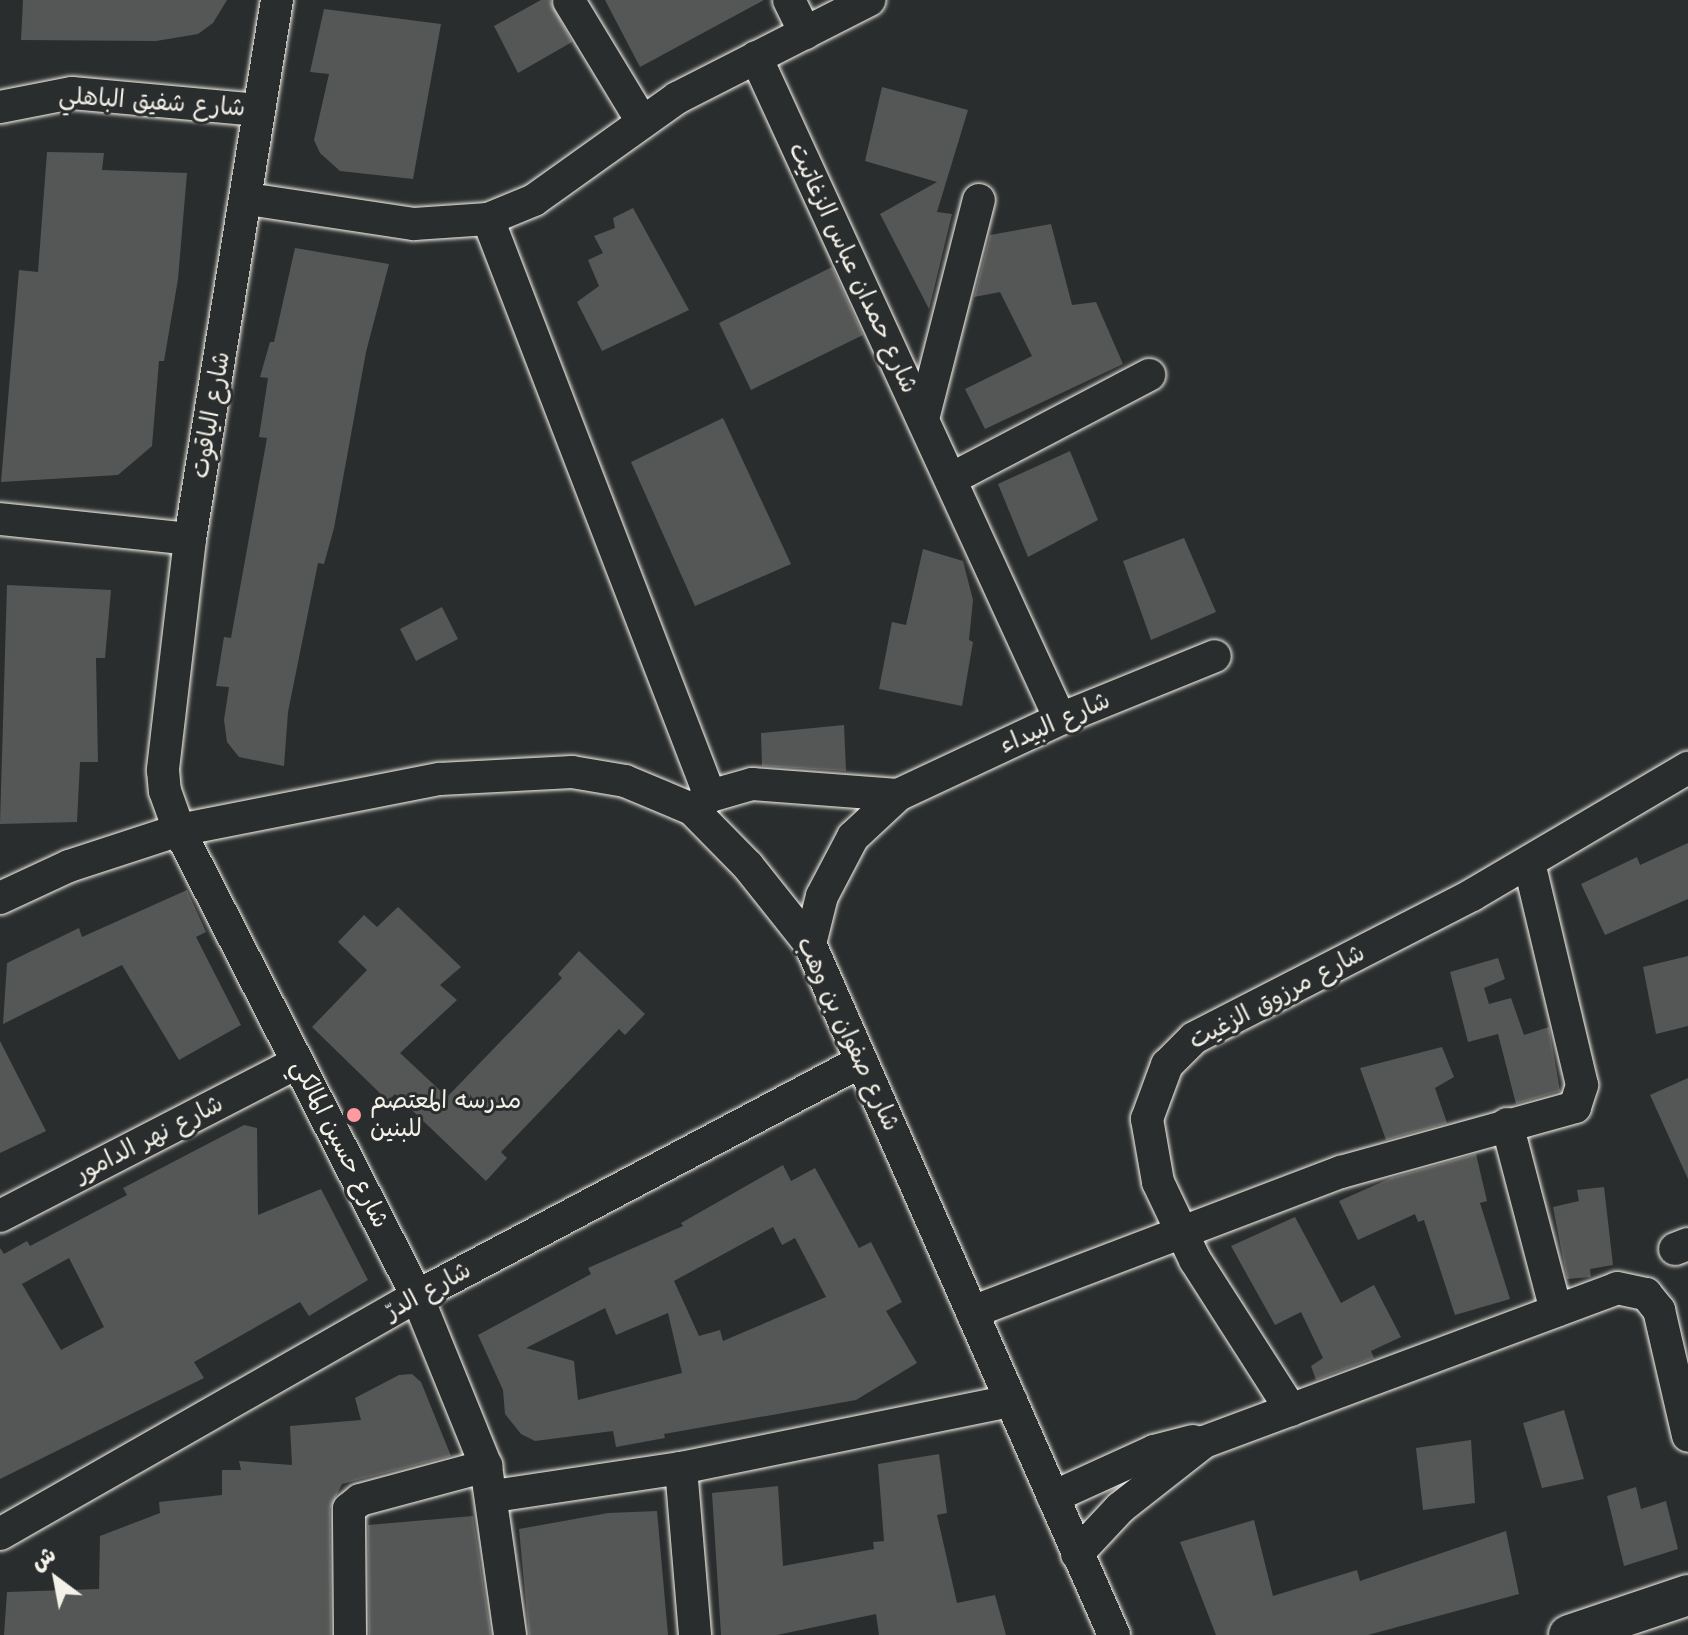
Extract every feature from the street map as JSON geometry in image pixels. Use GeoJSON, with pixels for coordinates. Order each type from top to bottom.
{"type":"FeatureCollection","features":[{"type":"Feature","properties":{"kind":"street","name":"شارع الياقوت"},"geometry":{"type":"LineString","coordinates":[[179,830],[163,770],[190,539],[248,199],[258,110],[277,0]]}},
{"type":"Feature","properties":{"kind":"street"},"geometry":{"type":"LineString","coordinates":[[789,0],[805,33]]}},
{"type":"Feature","properties":{"kind":"street"},"geometry":{"type":"LineString","coordinates":[[248,199],[414,224],[488,219],[534,200],[641,120],[869,0]]}},
{"type":"Feature","properties":{"kind":"street"},"geometry":{"type":"LineString","coordinates":[[569,1],[641,120]]}},
{"type":"Feature","properties":{"kind":"street","name":"شارع حمدان عباس الزغاتيت"},"geometry":{"type":"LineString","coordinates":[[756,57],[1060,719]]}},
{"type":"Feature","properties":{"kind":"street","name":"شارع شفيق الباهلي"},"geometry":{"type":"LineString","coordinates":[[0,107],[72,93],[258,110]]}},
{"type":"Feature","properties":{"kind":"street"},"geometry":{"type":"LineString","coordinates":[[923,419],[979,200]]}},
{"type":"Feature","properties":{"kind":"street"},"geometry":{"type":"LineString","coordinates":[[488,219],[701,802]]}},
{"type":"Feature","properties":{"kind":"street"},"geometry":{"type":"LineString","coordinates":[[951,479],[1149,375]]}},
{"type":"Feature","properties":{"kind":"street"},"geometry":{"type":"LineString","coordinates":[[0,519],[190,539]]}},
{"type":"Feature","properties":{"kind":"street","name":"شارع البيداء"},"geometry":{"type":"LineString","coordinates":[[810,944],[822,896],[853,837],[898,795],[1060,719],[1215,656]]}},
{"type":"Feature","properties":{"kind":"street","name":"شارع مرزوق الزغيت"},"geometry":{"type":"LineString","coordinates":[[1291,1410],[1179,1232],[1147,1138],[1157,1082],[1179,1050],[1210,1029],[1529,862],[1688,768]]}},
{"type":"Feature","properties":{"kind":"street","name":"شارع صفوان بن وهب"},"geometry":{"type":"LineString","coordinates":[[0,898],[69,866],[179,830],[440,779],[502,773],[572,772],[625,781],[701,802],[810,944],[1114,1635]]}},
{"type":"Feature","properties":{"kind":"street","name":"شارع البيداء"},"geometry":{"type":"LineString","coordinates":[[701,802],[752,784],[898,795]]}},
{"type":"Feature","properties":{"kind":"street","name":"شارع حسين المالكي"},"geometry":{"type":"LineString","coordinates":[[179,830],[417,1296],[490,1481],[510,1635]]}},
{"type":"Feature","properties":{"kind":"street"},"geometry":{"type":"LineString","coordinates":[[972,1312],[1341,1172],[1507,1124],[1565,1113],[1579,1102],[1583,1091],[1529,862]]}},
{"type":"Feature","properties":{"kind":"street","name":"شارع الدرّ"},"geometry":{"type":"LineString","coordinates":[[0,1534],[417,1296],[862,1061]]}},
{"type":"Feature","properties":{"kind":"street","name":"شارع نهر الدامور"},"geometry":{"type":"LineString","coordinates":[[0,1216],[298,1062]]}},
{"type":"Feature","properties":{"kind":"street"},"geometry":{"type":"LineString","coordinates":[[1507,1124],[1556,1311]]}},
{"type":"Feature","properties":{"kind":"street"},"geometry":{"type":"LineString","coordinates":[[1053,1497],[1166,1447],[1204,1442],[1556,1311],[1627,1288],[1654,1301],[1665,1330],[1688,1436]]}},
{"type":"Feature","properties":{"kind":"street"},"geometry":{"type":"LineString","coordinates":[[350,1635],[349,1509],[360,1500],[490,1481],[681,1468],[1011,1401]]}},
{"type":"Feature","properties":{"kind":"street"},"geometry":{"type":"LineString","coordinates":[[1077,1554],[1111,1516],[1204,1442]]}},
{"type":"Feature","properties":{"kind":"street"},"geometry":{"type":"LineString","coordinates":[[681,1468],[695,1635]]}},
{"type":"Feature","properties":{"kind":"street"},"geometry":{"type":"LineString","coordinates":[[1569,1635],[1688,1595]]}},
{"type":"Feature","properties":{"kind":"building"},"geometry":{"type":"Polygon","coordinates":[[[23,0],[227,0],[213,23],[198,34],[156,41],[21,40],[23,0]]]}},
{"type":"Feature","properties":{"kind":"building"},"geometry":{"type":"Polygon","coordinates":[[[541,0],[550,0],[572,42],[518,73],[494,26],[541,0]]]}},
{"type":"Feature","properties":{"kind":"building"},"geometry":{"type":"Polygon","coordinates":[[[605,0],[764,0],[640,67],[605,0]]]}},
{"type":"Feature","properties":{"kind":"building"},"geometry":{"type":"Polygon","coordinates":[[[324,9],[441,24],[413,179],[340,171],[320,153],[314,140],[329,74],[310,72],[324,9]]]}},
{"type":"Feature","properties":{"kind":"building"},"geometry":{"type":"Polygon","coordinates":[[[882,87],[968,110],[937,212],[952,214],[929,309],[880,214],[937,182],[865,161],[882,87]]]}},
{"type":"Feature","properties":{"kind":"building"},"geometry":{"type":"Polygon","coordinates":[[[47,152],[104,153],[102,170],[187,173],[178,279],[164,361],[159,361],[152,446],[118,475],[1,482],[19,270],[38,272],[47,152]]]}},
{"type":"Feature","properties":{"kind":"building"},"geometry":{"type":"Polygon","coordinates":[[[633,208],[689,310],[602,351],[577,302],[599,286],[588,260],[603,253],[594,236],[615,228],[613,218],[633,208]]]}},
{"type":"Feature","properties":{"kind":"building"},"geometry":{"type":"Polygon","coordinates":[[[1051,224],[1072,305],[1096,302],[1123,364],[985,429],[965,389],[1032,356],[1000,292],[974,297],[990,235],[1051,224]]]}},
{"type":"Feature","properties":{"kind":"building"},"geometry":{"type":"Polygon","coordinates":[[[295,248],[389,264],[366,352],[334,528],[324,564],[318,563],[288,712],[284,766],[239,757],[227,742],[224,720],[229,687],[216,686],[224,637],[231,638],[267,438],[259,437],[268,378],[260,377],[270,342],[274,342],[295,248]]]}},
{"type":"Feature","properties":{"kind":"building"},"geometry":{"type":"Polygon","coordinates":[[[832,267],[863,335],[751,390],[719,323],[832,267]]]}},
{"type":"Feature","properties":{"kind":"building"},"geometry":{"type":"Polygon","coordinates":[[[723,418],[791,564],[695,606],[631,462],[723,418]]]}},
{"type":"Feature","properties":{"kind":"building"},"geometry":{"type":"Polygon","coordinates":[[[1070,451],[1098,520],[1028,557],[998,484],[1070,451]]]}},
{"type":"Feature","properties":{"kind":"building"},"geometry":{"type":"Polygon","coordinates":[[[1184,538],[1216,612],[1151,640],[1123,561],[1184,538]]]}},
{"type":"Feature","properties":{"kind":"building"},"geometry":{"type":"Polygon","coordinates":[[[923,549],[963,561],[973,600],[969,640],[973,642],[962,706],[879,689],[892,622],[906,625],[923,549]]]}},
{"type":"Feature","properties":{"kind":"building"},"geometry":{"type":"Polygon","coordinates":[[[7,585],[111,590],[105,658],[96,658],[98,762],[80,762],[77,822],[0,824],[7,585]]]}},
{"type":"Feature","properties":{"kind":"building"},"geometry":{"type":"Polygon","coordinates":[[[442,607],[458,639],[416,661],[400,629],[442,607]]]}},
{"type":"Feature","properties":{"kind":"building"},"geometry":{"type":"Polygon","coordinates":[[[844,725],[846,771],[762,766],[761,733],[844,725]]]}},
{"type":"Feature","properties":{"kind":"building"},"geometry":{"type":"Polygon","coordinates":[[[1688,843],[1688,899],[1605,935],[1581,884],[1637,857],[1640,865],[1688,843]]]}},
{"type":"Feature","properties":{"kind":"building"},"geometry":{"type":"Polygon","coordinates":[[[187,890],[206,932],[196,937],[241,1025],[179,1060],[122,965],[3,1024],[7,963],[79,928],[82,937],[187,890]]]}},
{"type":"Feature","properties":{"kind":"building"},"geometry":{"type":"Polygon","coordinates":[[[398,907],[461,967],[440,985],[457,1000],[400,1053],[447,1097],[562,978],[558,974],[579,951],[645,1014],[625,1035],[619,1029],[501,1152],[507,1158],[486,1181],[395,1094],[388,1101],[312,1027],[367,970],[338,942],[364,915],[377,927],[398,907]]]}},
{"type":"Feature","properties":{"kind":"building"},"geometry":{"type":"Polygon","coordinates":[[[1688,956],[1688,1026],[1656,1034],[1643,967],[1688,956]]]}},
{"type":"Feature","properties":{"kind":"building"},"geometry":{"type":"Polygon","coordinates":[[[1498,958],[1505,979],[1484,988],[1489,1004],[1511,998],[1524,1035],[1549,1027],[1560,1091],[1516,1104],[1498,1034],[1468,1042],[1450,972],[1498,958]]]}},
{"type":"Feature","properties":{"kind":"building"},"geometry":{"type":"Polygon","coordinates":[[[0,1041],[46,1131],[0,1153],[0,1041]]]}},
{"type":"Feature","properties":{"kind":"building"},"geometry":{"type":"Polygon","coordinates":[[[1442,1047],[1454,1077],[1435,1088],[1447,1123],[1386,1140],[1360,1068],[1442,1047]]]}},
{"type":"Feature","properties":{"kind":"building"},"geometry":{"type":"Polygon","coordinates":[[[1688,1078],[1688,1179],[1650,1095],[1688,1078]]]}},
{"type":"Feature","properties":{"kind":"building"},"geometry":{"type":"Polygon","coordinates":[[[244,1125],[257,1128],[258,1215],[321,1189],[368,1280],[309,1316],[300,1302],[194,1362],[204,1378],[0,1479],[0,1248],[4,1254],[27,1241],[30,1246],[127,1195],[123,1188],[244,1125]],[[69,1258],[22,1284],[61,1350],[104,1327],[69,1258]]]}},
{"type":"Feature","properties":{"kind":"building"},"geometry":{"type":"Polygon","coordinates":[[[1476,1154],[1487,1201],[1480,1203],[1510,1299],[1455,1315],[1424,1220],[1418,1222],[1415,1214],[1358,1240],[1339,1201],[1391,1178],[1476,1154]]]}},
{"type":"Feature","properties":{"kind":"building"},"geometry":{"type":"Polygon","coordinates":[[[783,1165],[791,1181],[815,1168],[859,1248],[871,1242],[902,1302],[886,1311],[917,1363],[856,1400],[664,1434],[665,1438],[616,1447],[613,1431],[535,1441],[521,1434],[505,1414],[503,1390],[478,1335],[591,1274],[588,1268],[683,1226],[681,1223],[783,1165]],[[773,1227],[674,1281],[699,1336],[720,1330],[723,1341],[826,1297],[795,1238],[782,1245],[773,1227]],[[605,1308],[526,1348],[574,1361],[578,1400],[682,1373],[668,1313],[616,1335],[605,1308]]]}},
{"type":"Feature","properties":{"kind":"building"},"geometry":{"type":"Polygon","coordinates":[[[1604,1187],[1613,1265],[1590,1269],[1591,1277],[1567,1279],[1553,1207],[1579,1201],[1577,1190],[1604,1187]]]}},
{"type":"Feature","properties":{"kind":"building"},"geometry":{"type":"Polygon","coordinates":[[[1295,1217],[1341,1303],[1374,1285],[1401,1337],[1371,1351],[1374,1358],[1316,1380],[1311,1366],[1323,1358],[1301,1312],[1275,1325],[1231,1246],[1295,1217]]]}},
{"type":"Feature","properties":{"kind":"building"},"geometry":{"type":"Polygon","coordinates":[[[412,1374],[421,1382],[451,1456],[342,1484],[330,1509],[331,1635],[4,1635],[7,1592],[99,1589],[100,1536],[160,1513],[159,1502],[222,1495],[222,1470],[241,1470],[239,1461],[292,1465],[290,1426],[361,1420],[355,1398],[399,1375],[412,1374]]]}},
{"type":"Feature","properties":{"kind":"building"},"geometry":{"type":"Polygon","coordinates":[[[1564,1410],[1584,1479],[1542,1488],[1523,1423],[1564,1410]]]}},
{"type":"Feature","properties":{"kind":"building"},"geometry":{"type":"Polygon","coordinates":[[[1471,1440],[1475,1503],[1423,1510],[1416,1448],[1471,1440]]]}},
{"type":"Feature","properties":{"kind":"building"},"geometry":{"type":"Polygon","coordinates":[[[939,1454],[947,1513],[937,1515],[957,1603],[995,1595],[1006,1635],[879,1635],[876,1614],[777,1635],[721,1635],[712,1493],[778,1486],[783,1566],[874,1549],[873,1542],[884,1541],[878,1464],[939,1454]]]}},
{"type":"Feature","properties":{"kind":"building"},"geometry":{"type":"Polygon","coordinates":[[[1636,1487],[1641,1509],[1666,1501],[1678,1549],[1624,1566],[1607,1496],[1636,1487]]]}},
{"type":"Feature","properties":{"kind":"building"},"geometry":{"type":"Polygon","coordinates":[[[657,1511],[668,1635],[529,1635],[519,1529],[608,1513],[657,1511]]]}},
{"type":"Feature","properties":{"kind":"building"},"geometry":{"type":"Polygon","coordinates":[[[473,1516],[491,1635],[369,1635],[368,1525],[473,1516]]]}},
{"type":"Feature","properties":{"kind":"building"},"geometry":{"type":"Polygon","coordinates":[[[1254,1520],[1273,1596],[1357,1570],[1360,1581],[1506,1531],[1519,1594],[1368,1635],[1216,1635],[1180,1542],[1254,1520]]]}},
{"type":"Feature","properties":{"kind":"place","name":"مدرسه المعتصم للبنين"},"geometry":{"type":"Point","coordinates":[354,1115]}}]}
